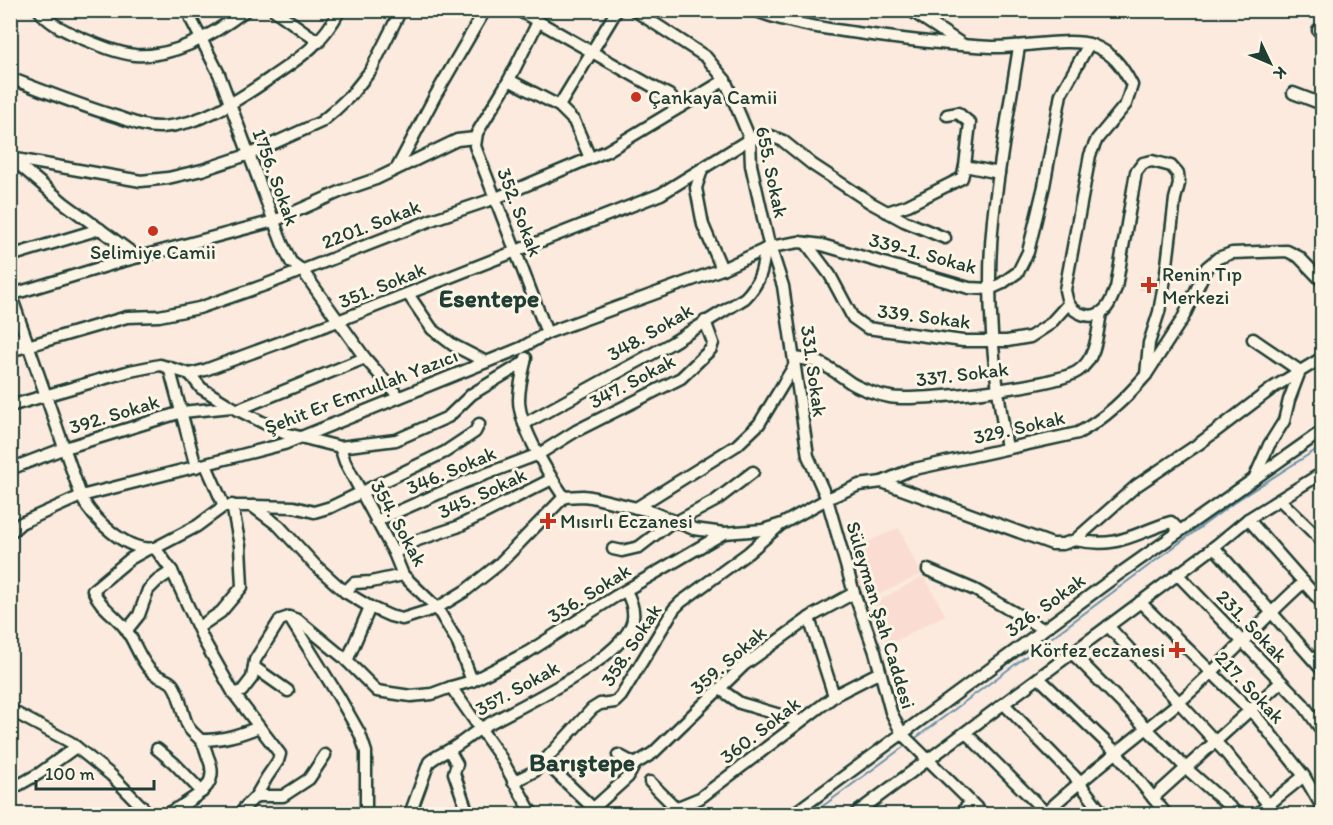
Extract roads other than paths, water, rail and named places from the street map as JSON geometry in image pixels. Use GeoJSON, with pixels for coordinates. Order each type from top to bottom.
{"type":"FeatureCollection","features":[{"type":"Feature","properties":{"kind":"street","name":"1756. Sokak"},"geometry":{"type":"LineString","coordinates":[[193,10],[191,19],[219,74],[291,262],[302,270],[365,358],[399,397]]}},
{"type":"Feature","properties":{"kind":"street"},"geometry":{"type":"LineString","coordinates":[[42,14],[70,33],[99,46],[133,55],[150,55],[202,39],[246,10]]}},
{"type":"Feature","properties":{"kind":"street"},"geometry":{"type":"LineString","coordinates":[[274,10],[319,42]]}},
{"type":"Feature","properties":{"kind":"street"},"geometry":{"type":"LineString","coordinates":[[10,78],[65,101],[145,126],[161,127],[186,122],[230,105],[305,54],[330,29],[340,10]]}},
{"type":"Feature","properties":{"kind":"street"},"geometry":{"type":"LineString","coordinates":[[11,158],[141,181],[168,178],[202,170],[250,154],[321,122],[351,95],[371,70],[401,10]]}},
{"type":"Feature","properties":{"kind":"street"},"geometry":{"type":"LineString","coordinates":[[396,168],[485,10]]}},
{"type":"Feature","properties":{"kind":"street"},"geometry":{"type":"LineString","coordinates":[[518,10],[669,96],[680,107]]}},
{"type":"Feature","properties":{"kind":"street"},"geometry":{"type":"LineString","coordinates":[[559,106],[617,10]]}},
{"type":"Feature","properties":{"kind":"street","name":"655. Sokak"},"geometry":{"type":"LineString","coordinates":[[634,10],[706,57],[725,80],[750,139],[751,165],[768,248]]}},
{"type":"Feature","properties":{"kind":"street"},"geometry":{"type":"LineString","coordinates":[[754,10],[820,28],[930,43],[1019,47],[1065,42],[1089,44],[1113,56],[1132,85],[1126,104],[1097,139],[1090,155],[1065,290],[1068,304],[1079,314],[1090,316],[1101,313],[1108,306],[1116,288],[1136,172],[1143,163],[1152,161],[1171,166],[1178,174],[1179,184],[1166,273],[1159,312],[1149,344],[1146,375]]}},
{"type":"Feature","properties":{"kind":"street"},"geometry":{"type":"LineString","coordinates":[[910,10],[962,44]]}},
{"type":"Feature","properties":{"kind":"street"},"geometry":{"type":"LineString","coordinates":[[242,814],[245,807],[256,796],[280,754],[234,694],[204,640],[172,571],[152,548],[114,534],[86,507],[11,294],[274,221],[344,190],[376,179],[457,140],[475,138],[509,80],[538,22]]}},
{"type":"Feature","properties":{"kind":"street","name":"339-1. Sokak"},"geometry":{"type":"LineString","coordinates":[[722,269],[781,243],[806,243],[860,255],[969,288],[990,289],[1018,272],[1028,252],[1044,186],[1061,94],[1089,44]]}},
{"type":"Feature","properties":{"kind":"street"},"geometry":{"type":"LineString","coordinates":[[1007,448],[997,389],[990,289],[993,221],[1019,47]]}},
{"type":"Feature","properties":{"kind":"street"},"geometry":{"type":"LineString","coordinates":[[509,80],[559,106],[574,121],[590,158]]}},
{"type":"Feature","properties":{"kind":"street","name":"2201. Sokak"},"geometry":{"type":"LineString","coordinates":[[10,351],[127,317],[159,316],[199,308],[434,219],[496,198],[607,151],[725,80]]}},
{"type":"Feature","properties":{"kind":"street"},"geometry":{"type":"LineString","coordinates":[[1293,93],[1323,104]]}},
{"type":"Feature","properties":{"kind":"street"},"geometry":{"type":"LineString","coordinates":[[887,212],[908,206],[962,178],[970,123],[958,113],[947,115]]}},
{"type":"Feature","properties":{"kind":"street"},"geometry":{"type":"LineString","coordinates":[[750,139],[771,136],[783,141],[813,165],[887,212],[945,238]]}},
{"type":"Feature","properties":{"kind":"street","name":"352. Sokak"},"geometry":{"type":"LineString","coordinates":[[475,138],[475,146],[547,333]]}},
{"type":"Feature","properties":{"kind":"street","name":"351. Sokak"},"geometry":{"type":"LineString","coordinates":[[190,374],[338,321],[662,194],[750,139]]}},
{"type":"Feature","properties":{"kind":"street"},"geometry":{"type":"LineString","coordinates":[[11,158],[64,203],[138,257]]}},
{"type":"Feature","properties":{"kind":"street"},"geometry":{"type":"LineString","coordinates":[[965,166],[999,173]]}},
{"type":"Feature","properties":{"kind":"street"},"geometry":{"type":"LineString","coordinates":[[702,170],[696,188],[703,225],[722,269]]}},
{"type":"Feature","properties":{"kind":"street"},"geometry":{"type":"LineString","coordinates":[[10,256],[100,229]]}},
{"type":"Feature","properties":{"kind":"street","name":"339. Sokak"},"geometry":{"type":"LineString","coordinates":[[806,243],[830,275],[853,318],[867,328],[963,341],[1007,341],[1030,337],[1050,324],[1068,304]]}},
{"type":"Feature","properties":{"kind":"street","name":"348. Sokak"},"geometry":{"type":"LineString","coordinates":[[524,424],[670,344],[745,298],[755,288],[763,271],[768,248]]}},
{"type":"Feature","properties":{"kind":"street","name":"331. Sokak"},"geometry":{"type":"LineString","coordinates":[[768,248],[783,286],[808,456],[826,499]]}},
{"type":"Feature","properties":{"kind":"street","name":"329. Sokak"},"geometry":{"type":"LineString","coordinates":[[782,524],[826,499],[859,484],[882,482],[910,470],[1078,433],[1098,422],[1146,375],[1183,318],[1207,267],[1218,258],[1232,253],[1287,251],[1299,257],[1323,280]]}},
{"type":"Feature","properties":{"kind":"street","name":"Şehit Er Emrullah Yazıcı"},"geometry":{"type":"LineString","coordinates":[[10,533],[21,523],[81,496],[284,444],[486,362],[547,333],[722,269]]}},
{"type":"Feature","properties":{"kind":"street"},"geometry":{"type":"LineString","coordinates":[[408,294],[432,329],[453,345],[486,362]]}},
{"type":"Feature","properties":{"kind":"street","name":"337. Sokak"},"geometry":{"type":"LineString","coordinates":[[794,362],[818,362],[836,371],[853,384],[889,397],[916,399],[997,389],[1063,378],[1080,370],[1094,353],[1101,313]]}},
{"type":"Feature","properties":{"kind":"street","name":"347. Sokak"},"geometry":{"type":"LineString","coordinates":[[539,454],[585,427],[681,378],[711,349],[712,343],[705,321]]}},
{"type":"Feature","properties":{"kind":"street"},"geometry":{"type":"LineString","coordinates":[[10,335],[28,345]]}},
{"type":"Feature","properties":{"kind":"street"},"geometry":{"type":"LineString","coordinates":[[1252,339],[1300,371]]}},
{"type":"Feature","properties":{"kind":"street"},"geometry":{"type":"LineString","coordinates":[[530,343],[519,401],[524,424],[552,479],[564,497]]}},
{"type":"Feature","properties":{"kind":"street","name":"392. Sokak"},"geometry":{"type":"LineString","coordinates":[[10,469],[65,448],[182,412],[235,408],[365,358]]}},
{"type":"Feature","properties":{"kind":"street"},"geometry":{"type":"LineString","coordinates":[[882,482],[1052,544],[1064,544],[1075,540],[1136,486],[1200,443],[1274,387],[1323,358]]}},
{"type":"Feature","properties":{"kind":"street"},"geometry":{"type":"LineString","coordinates":[[10,406],[130,371],[160,365],[190,374],[201,388],[284,433],[340,447],[396,440],[448,417],[472,394],[525,362]]}},
{"type":"Feature","properties":{"kind":"street"},"geometry":{"type":"LineString","coordinates":[[636,508],[737,444],[759,424],[794,362]]}},
{"type":"Feature","properties":{"kind":"street"},"geometry":{"type":"LineString","coordinates":[[170,367],[182,412],[201,466],[228,506],[240,546],[242,588],[221,612],[199,627]]}},
{"type":"Feature","properties":{"kind":"street"},"geometry":{"type":"LineString","coordinates":[[1253,480],[1269,445],[1284,421],[1300,371]]}},
{"type":"Feature","properties":{"kind":"street"},"geometry":{"type":"LineString","coordinates":[[166,814],[183,810],[202,792],[210,781],[212,766],[201,740],[189,728],[180,698],[173,686],[168,680],[158,678],[148,668],[127,630],[102,605],[93,590],[130,559],[197,525],[228,506],[294,507],[314,512],[331,507],[445,452],[475,432],[479,424]]}},
{"type":"Feature","properties":{"kind":"street","name":"326. Sokak"},"geometry":{"type":"LineString","coordinates":[[793,814],[1043,629],[1323,431]]}},
{"type":"Feature","properties":{"kind":"street","name":"354. Sokak"},"geometry":{"type":"LineString","coordinates":[[340,447],[345,462],[394,553],[403,575],[437,608],[457,641],[472,681]]}},
{"type":"Feature","properties":{"kind":"street","name":"346. Sokak"},"geometry":{"type":"LineString","coordinates":[[376,521],[465,482],[539,454]]}},
{"type":"Feature","properties":{"kind":"street"},"geometry":{"type":"LineString","coordinates":[[613,549],[622,551],[639,547],[675,521],[716,501],[753,472]]}},
{"type":"Feature","properties":{"kind":"street"},"geometry":{"type":"LineString","coordinates":[[855,814],[1214,547],[1248,519],[1321,477]]}},
{"type":"Feature","properties":{"kind":"street","name":"345. Sokak"},"geometry":{"type":"LineString","coordinates":[[394,553],[418,540],[457,527],[552,479]]}},
{"type":"Feature","properties":{"kind":"street"},"geometry":{"type":"LineString","coordinates":[[252,506],[279,526],[315,565],[345,592],[370,607],[402,619],[437,608],[465,591],[499,564],[564,497],[583,495],[636,508],[694,529],[724,533],[763,530],[782,524]]}},
{"type":"Feature","properties":{"kind":"street","name":"Süleyman Şah Caddesi"},"geometry":{"type":"LineString","coordinates":[[826,499],[891,712],[902,734],[983,814]]}},
{"type":"Feature","properties":{"kind":"street"},"geometry":{"type":"LineString","coordinates":[[1280,500],[1323,541]]}},
{"type":"Feature","properties":{"kind":"street"},"geometry":{"type":"LineString","coordinates":[[1248,519],[1323,603]]}},
{"type":"Feature","properties":{"kind":"street"},"geometry":{"type":"LineString","coordinates":[[1075,540],[1090,543],[1120,542],[1171,522],[1180,531]]}},
{"type":"Feature","properties":{"kind":"street","name":"358. Sokak"},"geometry":{"type":"LineString","coordinates":[[513,782],[535,771],[592,709],[600,704],[615,702],[621,696],[674,609],[681,602],[748,553],[782,524]]}},
{"type":"Feature","properties":{"kind":"street","name":"336. Sokak"},"geometry":{"type":"LineString","coordinates":[[472,681],[528,652],[724,533]]}},
{"type":"Feature","properties":{"kind":"street"},"geometry":{"type":"LineString","coordinates":[[1214,547],[1323,670]]}},
{"type":"Feature","properties":{"kind":"street"},"geometry":{"type":"LineString","coordinates":[[928,570],[975,590],[1043,629]]}},
{"type":"Feature","properties":{"kind":"street"},"geometry":{"type":"LineString","coordinates":[[127,630],[139,615],[148,590],[157,580],[172,571]]}},
{"type":"Feature","properties":{"kind":"street","name":"231. Sokak"},"geometry":{"type":"LineString","coordinates":[[1177,574],[1303,704],[1323,731]]}},
{"type":"Feature","properties":{"kind":"street"},"geometry":{"type":"LineString","coordinates":[[345,592],[354,583],[403,575]]}},
{"type":"Feature","properties":{"kind":"street"},"geometry":{"type":"LineString","coordinates":[[966,733],[1045,814],[1079,783],[1178,702],[1304,582]]}},
{"type":"Feature","properties":{"kind":"street","name":"357. Sokak"},"geometry":{"type":"LineString","coordinates":[[410,814],[429,762],[436,756],[450,750],[481,728],[590,667],[619,643],[631,626],[633,610],[626,591]]}},
{"type":"Feature","properties":{"kind":"street","name":"359. Sokak"},"geometry":{"type":"LineString","coordinates":[[634,764],[653,753],[744,665],[809,618],[854,593]]}},
{"type":"Feature","properties":{"kind":"street","name":"217. Sokak"},"geometry":{"type":"LineString","coordinates":[[1140,602],[1250,710],[1304,776],[1323,807]]}},
{"type":"Feature","properties":{"kind":"street"},"geometry":{"type":"LineString","coordinates":[[347,661],[370,607]]}},
{"type":"Feature","properties":{"kind":"street"},"geometry":{"type":"LineString","coordinates":[[234,694],[242,691],[252,678],[255,660],[280,620],[289,617],[298,620],[347,661],[377,691],[411,696],[432,694],[472,681]]}},
{"type":"Feature","properties":{"kind":"street"},"geometry":{"type":"LineString","coordinates":[[289,617],[360,734],[366,752],[366,814]]}},
{"type":"Feature","properties":{"kind":"street"},"geometry":{"type":"LineString","coordinates":[[809,618],[834,696]]}},
{"type":"Feature","properties":{"kind":"street"},"geometry":{"type":"LineString","coordinates":[[1108,626],[1216,742],[1268,804]]}},
{"type":"Feature","properties":{"kind":"street"},"geometry":{"type":"LineString","coordinates":[[1072,653],[1187,769],[1239,814]]}},
{"type":"Feature","properties":{"kind":"street"},"geometry":{"type":"LineString","coordinates":[[254,667],[288,691]]}},
{"type":"Feature","properties":{"kind":"street","name":"360. Sokak"},"geometry":{"type":"LineString","coordinates":[[661,814],[681,811],[834,696],[880,672]]}},
{"type":"Feature","properties":{"kind":"street"},"geometry":{"type":"LineString","coordinates":[[1039,678],[1117,753],[1166,814]]}},
{"type":"Feature","properties":{"kind":"street"},"geometry":{"type":"LineString","coordinates":[[1153,798],[1281,682]]}},
{"type":"Feature","properties":{"kind":"street"},"geometry":{"type":"LineString","coordinates":[[451,687],[501,758],[532,814]]}},
{"type":"Feature","properties":{"kind":"street"},"geometry":{"type":"LineString","coordinates":[[720,689],[740,703],[800,721]]}},
{"type":"Feature","properties":{"kind":"street"},"geometry":{"type":"LineString","coordinates":[[1004,704],[1079,783],[1103,814]]}},
{"type":"Feature","properties":{"kind":"street"},"geometry":{"type":"LineString","coordinates":[[10,710],[76,747],[111,775],[149,814]]}},
{"type":"Feature","properties":{"kind":"street"},"geometry":{"type":"LineString","coordinates":[[201,740],[235,737],[259,727]]}},
{"type":"Feature","properties":{"kind":"street"},"geometry":{"type":"LineString","coordinates":[[10,790],[40,773],[76,747]]}},
{"type":"Feature","properties":{"kind":"street"},"geometry":{"type":"LineString","coordinates":[[157,749],[202,792]]}},
{"type":"Feature","properties":{"kind":"street"},"geometry":{"type":"LineString","coordinates":[[450,750],[457,764],[454,772],[466,814]]}},
{"type":"Feature","properties":{"kind":"street"},"geometry":{"type":"LineString","coordinates":[[256,796],[283,796],[309,779],[325,755]]}},
{"type":"Feature","properties":{"kind":"street"},"geometry":{"type":"LineString","coordinates":[[544,761],[590,812],[628,777],[634,764],[618,755]]}},
{"type":"Feature","properties":{"kind":"street"},"geometry":{"type":"LineString","coordinates":[[1257,814],[1304,776]]}},
{"type":"Feature","properties":{"kind":"street"},"geometry":{"type":"LineString","coordinates":[[650,782],[681,811]]}},
{"type":"Feature","properties":{"kind":"street"},"geometry":{"type":"LineString","coordinates":[[959,814],[971,803]]}},
{"type":"Feature","properties":{"kind":"waterway"},"geometry":{"type":"LineString","coordinates":[[913,740],[1236,501],[1322,446]]}},
{"type":"Feature","properties":{"kind":"waterway"},"geometry":{"type":"LineString","coordinates":[[812,814],[906,745]]}},
{"type":"Feature","properties":{"kind":"place","name":"Çankaya Camii"},"geometry":{"type":"Point","coordinates":[636,97]}},
{"type":"Feature","properties":{"kind":"place","name":"Selimiye Camii"},"geometry":{"type":"Point","coordinates":[153,231]}},
{"type":"Feature","properties":{"kind":"place","name":"Renin Tıp Merkezi"},"geometry":{"type":"Point","coordinates":[1149,285]}},
{"type":"Feature","properties":{"kind":"place","name":"Mısırlı Eczanesi"},"geometry":{"type":"Point","coordinates":[548,521]}},
{"type":"Feature","properties":{"kind":"place","name":"Körfez eczanesi"},"geometry":{"type":"Point","coordinates":[1177,650]}},
{"type":"Feature","properties":{"kind":"district","name":"Esentepe"},"geometry":{"type":"Point","coordinates":[489,298]}},
{"type":"Feature","properties":{"kind":"district","name":"Barıştepe"},"geometry":{"type":"Point","coordinates":[582,762]}}]}
